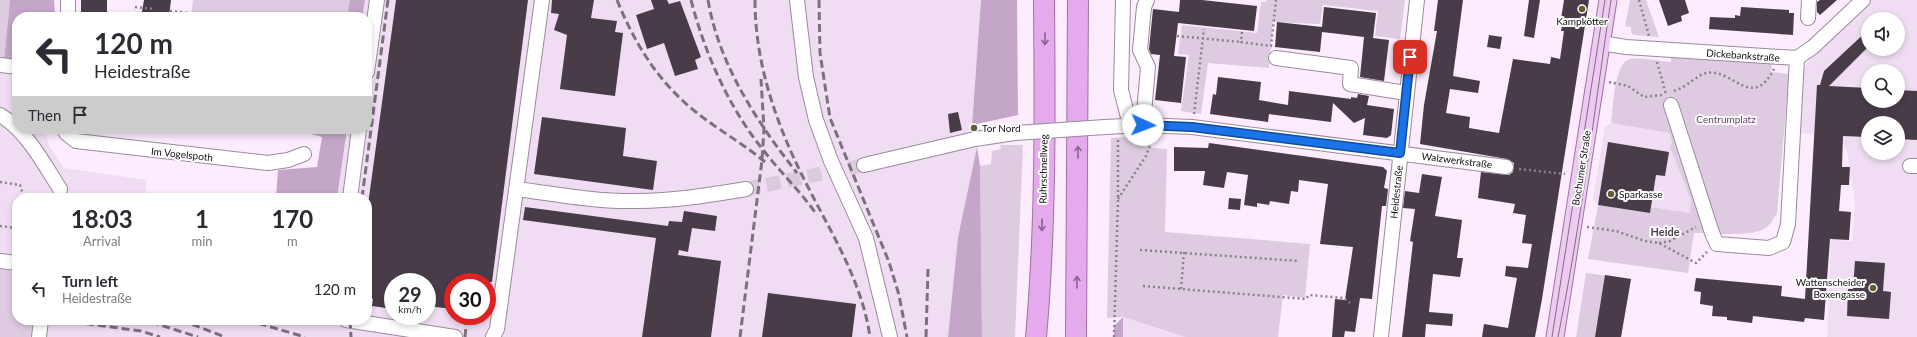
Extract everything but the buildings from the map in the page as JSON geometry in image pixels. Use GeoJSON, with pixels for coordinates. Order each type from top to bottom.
{"type":"FeatureCollection","features":[{"type":"Feature","properties":{"kind":"highway","name":"Ruhrschnellweg"},"geometry":{"type":"LineString","coordinates":[[1036,337],[1041,275],[1045,107],[1044,0]]}},
{"type":"Feature","properties":{"kind":"highway"},"geometry":{"type":"LineString","coordinates":[[1076,337],[1078,0]]}},
{"type":"Feature","properties":{"kind":"main road","name":"Bochumer Straße"},"geometry":{"type":"LineString","coordinates":[[1555,337],[1608,0]]}},
{"type":"Feature","properties":{"kind":"street"},"geometry":{"type":"LineString","coordinates":[[68,0],[68,12]]}},
{"type":"Feature","properties":{"kind":"street"},"geometry":{"type":"LineString","coordinates":[[372,36],[377,0]]}},
{"type":"Feature","properties":{"kind":"street"},"geometry":{"type":"LineString","coordinates":[[493,337],[497,329],[542,0]]}},
{"type":"Feature","properties":{"kind":"street"},"geometry":{"type":"LineString","coordinates":[[797,0],[806,77],[816,120],[831,161],[866,238],[890,337]]}},
{"type":"Feature","properties":{"kind":"street"},"geometry":{"type":"LineString","coordinates":[[1123,0],[1121,90],[1124,126]]}},
{"type":"Feature","properties":{"kind":"street"},"geometry":{"type":"LineString","coordinates":[[1124,126],[1148,67],[1140,50],[1144,7],[1148,0]]}},
{"type":"Feature","properties":{"kind":"street","name":"Heidestraße"},"geometry":{"type":"LineString","coordinates":[[1380,337],[1417,0]]}},
{"type":"Feature","properties":{"kind":"street"},"geometry":{"type":"LineString","coordinates":[[1808,18],[1809,0]]}},
{"type":"Feature","properties":{"kind":"street"},"geometry":{"type":"LineString","coordinates":[[1671,105],[1717,244],[1768,248],[1782,242],[1788,224],[1797,58],[1814,47],[1861,0]]}},
{"type":"Feature","properties":{"kind":"street","name":"Dickebankstraße"},"geometry":{"type":"LineString","coordinates":[[1601,43],[1626,47],[1797,58]]}},
{"type":"Feature","properties":{"kind":"street"},"geometry":{"type":"LineString","coordinates":[[1276,58],[1351,68],[1350,84],[1406,93]]}},
{"type":"Feature","properties":{"kind":"street"},"geometry":{"type":"LineString","coordinates":[[0,65],[12,66]]}},
{"type":"Feature","properties":{"kind":"street"},"geometry":{"type":"LineString","coordinates":[[0,115],[12,126]]}},
{"type":"Feature","properties":{"kind":"street","name":"Walzwerkstraße"},"geometry":{"type":"LineString","coordinates":[[864,165],[975,139],[1016,133],[1124,126],[1157,126],[1192,127],[1506,167]]}},
{"type":"Feature","properties":{"kind":"street"},"geometry":{"type":"LineString","coordinates":[[21,134],[40,157],[60,189]]}},
{"type":"Feature","properties":{"kind":"street","name":"Im Vogelspoth"},"geometry":{"type":"LineString","coordinates":[[67,134],[76,141],[268,163],[288,160],[304,154]]}},
{"type":"Feature","properties":{"kind":"street"},"geometry":{"type":"LineString","coordinates":[[351,193],[358,134]]}},
{"type":"Feature","properties":{"kind":"street"},"geometry":{"type":"LineString","coordinates":[[516,189],[593,199],[636,201],[680,199],[746,189]]}},
{"type":"Feature","properties":{"kind":"street"},"geometry":{"type":"LineString","coordinates":[[0,261],[12,262]]}},
{"type":"Feature","properties":{"kind":"street"},"geometry":{"type":"LineString","coordinates":[[372,324],[455,337]]}},
{"type":"Feature","properties":{"kind":"street"},"geometry":{"type":"LineString","coordinates":[[39,337],[40,325]]}},
{"type":"Feature","properties":{"kind":"path"},"geometry":{"type":"LineString","coordinates":[[1177,36],[1271,46],[1276,0]]}},
{"type":"Feature","properties":{"kind":"path"},"geometry":{"type":"LineString","coordinates":[[135,7],[154,9]]}},
{"type":"Feature","properties":{"kind":"path"},"geometry":{"type":"LineString","coordinates":[[170,11],[179,12]]}},
{"type":"Feature","properties":{"kind":"path"},"geometry":{"type":"LineString","coordinates":[[1192,127],[1204,29]]}},
{"type":"Feature","properties":{"kind":"path"},"geometry":{"type":"LineString","coordinates":[[1240,42],[1242,32]]}},
{"type":"Feature","properties":{"kind":"path"},"geometry":{"type":"LineString","coordinates":[[1616,84],[1628,86],[1644,97],[1654,97],[1682,89],[1706,73],[1714,73],[1726,76],[1740,86],[1754,88],[1768,79],[1780,58]]}},
{"type":"Feature","properties":{"kind":"path"},"geometry":{"type":"LineString","coordinates":[[1114,337],[1118,199],[1124,126]]}},
{"type":"Feature","properties":{"kind":"path"},"geometry":{"type":"LineString","coordinates":[[1118,199],[1146,156],[1157,126]]}},
{"type":"Feature","properties":{"kind":"path","name":"Walzwerkstraße"},"geometry":{"type":"LineString","coordinates":[[1506,167],[1580,176]]}},
{"type":"Feature","properties":{"kind":"path"},"geometry":{"type":"LineString","coordinates":[[0,182],[20,185],[22,193]]}},
{"type":"Feature","properties":{"kind":"path"},"geometry":{"type":"LineString","coordinates":[[1659,244],[1670,242],[1691,229],[1709,223]]}},
{"type":"Feature","properties":{"kind":"path"},"geometry":{"type":"LineString","coordinates":[[1573,225],[1616,231],[1659,244],[1696,262],[1717,244]]}},
{"type":"Feature","properties":{"kind":"path"},"geometry":{"type":"LineString","coordinates":[[0,226],[12,227]]}},
{"type":"Feature","properties":{"kind":"path"},"geometry":{"type":"LineString","coordinates":[[1140,250],[1299,261]]}},
{"type":"Feature","properties":{"kind":"path"},"geometry":{"type":"LineString","coordinates":[[1181,289],[1184,252]]}},
{"type":"Feature","properties":{"kind":"path"},"geometry":{"type":"LineString","coordinates":[[1143,286],[1306,299],[1309,295],[1344,298],[1350,303]]}},
{"type":"Feature","properties":{"kind":"shaded area"},"geometry":{"type":"Polygon","coordinates":[[[10,0],[54,0],[55,12],[12,12],[12,61],[4,60],[10,0]]]}},
{"type":"Feature","properties":{"kind":"shaded area"},"geometry":{"type":"Polygon","coordinates":[[[350,0],[365,0],[363,12],[348,12],[350,0]]]}},
{"type":"Feature","properties":{"kind":"shaded area"},"geometry":{"type":"Polygon","coordinates":[[[365,0],[981,0],[972,125],[977,147],[958,237],[948,337],[0,337],[0,73],[12,74],[12,134],[46,134],[49,146],[64,168],[147,180],[146,193],[12,193],[12,325],[372,325],[372,193],[338,193],[346,134],[372,134],[372,12],[363,12],[365,0]]]}},
{"type":"Feature","properties":{"kind":"shaded area"},"geometry":{"type":"Polygon","coordinates":[[[981,0],[1017,0],[1018,115],[972,125],[981,0]]]}},
{"type":"Feature","properties":{"kind":"shaded area"},"geometry":{"type":"Polygon","coordinates":[[[1872,0],[1917,0],[1917,337],[1827,337],[1831,240],[1852,241],[1855,203],[1847,152],[1840,136],[1796,133],[1801,71],[1809,60],[1872,0]]]}},
{"type":"Feature","properties":{"kind":"shaded area"},"geometry":{"type":"Polygon","coordinates":[[[1611,123],[1669,133],[1691,200],[1690,213],[1651,207],[1650,213],[1598,205],[1593,200],[1605,126],[1611,123]]]}},
{"type":"Feature","properties":{"kind":"shaded area"},"geometry":{"type":"Polygon","coordinates":[[[311,134],[346,134],[338,193],[276,193],[278,170],[317,167],[322,137],[311,134]]]}},
{"type":"Feature","properties":{"kind":"shaded area"},"geometry":{"type":"Polygon","coordinates":[[[977,147],[980,166],[982,337],[948,337],[958,237],[977,147]]]}},
{"type":"Feature","properties":{"kind":"shaded area"},"geometry":{"type":"Polygon","coordinates":[[[1123,317],[1171,333],[1185,337],[1123,337],[1123,317]]]}},
{"type":"Feature","properties":{"kind":"shaded area"},"geometry":{"type":"Polygon","coordinates":[[[1123,317],[1123,337],[1114,337],[1114,326],[1123,317]]]}},
{"type":"Feature","properties":{"kind":"green space"},"geometry":{"type":"Polygon","coordinates":[[[0,0],[10,0],[4,60],[0,59],[0,0]]]}},
{"type":"Feature","properties":{"kind":"green space"},"geometry":{"type":"Polygon","coordinates":[[[193,0],[350,0],[348,12],[192,12],[193,0]]]}},
{"type":"Feature","properties":{"kind":"green space"},"geometry":{"type":"Polygon","coordinates":[[[1266,0],[1405,0],[1400,39],[1375,36],[1378,11],[1323,5],[1320,24],[1273,22],[1269,68],[1208,63],[1201,114],[1181,111],[1189,55],[1178,54],[1182,25],[1257,33],[1261,2],[1266,2],[1266,0]]]}},
{"type":"Feature","properties":{"kind":"green space"},"geometry":{"type":"Polygon","coordinates":[[[1630,0],[1646,0],[1659,37],[1633,35],[1631,32],[1631,27],[1625,26],[1630,0]]]}},
{"type":"Feature","properties":{"kind":"green space","name":"Centrumplatz"},"geometry":{"type":"Polygon","coordinates":[[[1671,57],[1772,63],[1771,72],[1789,74],[1777,213],[1768,226],[1762,230],[1754,232],[1733,234],[1694,233],[1688,273],[1588,259],[1598,205],[1650,213],[1651,207],[1690,213],[1691,200],[1670,147],[1672,142],[1669,133],[1611,123],[1617,77],[1625,62],[1630,59],[1639,58],[1671,62],[1671,57]]]}},
{"type":"Feature","properties":{"kind":"green space"},"geometry":{"type":"Polygon","coordinates":[[[1141,137],[1144,147],[1167,149],[1165,232],[1310,244],[1305,298],[1283,295],[1278,337],[1185,337],[1123,317],[1123,313],[1122,317],[1107,318],[1111,138],[1141,137]]]}},
{"type":"Feature","properties":{"kind":"green space"},"geometry":{"type":"Polygon","coordinates":[[[1000,145],[1023,145],[1015,337],[982,337],[980,166],[991,164],[992,151],[1001,149],[1000,145]]]}},
{"type":"Feature","properties":{"kind":"green space"},"geometry":{"type":"Polygon","coordinates":[[[0,269],[12,270],[12,325],[32,325],[30,337],[0,337],[0,269]]]}},
{"type":"Feature","properties":{"kind":"green space"},"geometry":{"type":"Polygon","coordinates":[[[1586,273],[1631,279],[1621,337],[1576,337],[1586,273]]]}},
{"type":"Feature","properties":{"kind":"tunnel"},"geometry":{"type":"LineString","coordinates":[[746,189],[864,165]]}},
{"type":"Feature","properties":{"kind":"tram line"},"geometry":{"type":"LineString","coordinates":[[1552,337],[1605,0]]}},
{"type":"Feature","properties":{"kind":"tram line"},"geometry":{"type":"LineString","coordinates":[[1558,337],[1574,253],[1611,0]]}},
{"type":"Feature","properties":{"kind":"railway"},"geometry":{"type":"LineString","coordinates":[[372,122],[388,0]]}},
{"type":"Feature","properties":{"kind":"railway"},"geometry":{"type":"LineString","coordinates":[[617,0],[636,41],[652,66],[671,89],[702,117],[745,146],[765,162]]}},
{"type":"Feature","properties":{"kind":"railway"},"geometry":{"type":"LineString","coordinates":[[691,0],[703,40],[729,99],[751,134],[817,215]]}},
{"type":"Feature","properties":{"kind":"railway"},"geometry":{"type":"LineString","coordinates":[[708,0],[713,24],[730,70],[754,113],[797,173]]}},
{"type":"Feature","properties":{"kind":"railway"},"geometry":{"type":"LineString","coordinates":[[755,0],[759,49],[770,96],[778,120],[797,165],[853,278],[866,317],[870,337]]}},
{"type":"Feature","properties":{"kind":"railway"},"geometry":{"type":"LineString","coordinates":[[819,0],[820,53],[830,118],[889,262],[899,295],[907,337]]}},
{"type":"Feature","properties":{"kind":"railway"},"geometry":{"type":"LineString","coordinates":[[740,337],[762,160],[764,129],[761,79]]}},
{"type":"Feature","properties":{"kind":"railway"},"geometry":{"type":"LineString","coordinates":[[363,193],[370,134]]}},
{"type":"Feature","properties":{"kind":"railway"},"geometry":{"type":"LineString","coordinates":[[926,337],[928,269]]}},
{"type":"Feature","properties":{"kind":"railway"},"geometry":{"type":"LineString","coordinates":[[96,325],[141,331],[160,337]]}},
{"type":"Feature","properties":{"kind":"railway"},"geometry":{"type":"LineString","coordinates":[[160,325],[198,337]]}},
{"type":"Feature","properties":{"kind":"railway"},"geometry":{"type":"LineString","coordinates":[[194,325],[225,337]]}},
{"type":"Feature","properties":{"kind":"railway"},"geometry":{"type":"LineString","coordinates":[[264,325],[305,337]]}},
{"type":"Feature","properties":{"kind":"railway"},"geometry":{"type":"LineString","coordinates":[[350,325],[351,337]]}},
{"type":"Feature","properties":{"kind":"railway"},"geometry":{"type":"LineString","coordinates":[[465,337],[466,325]]}},
{"type":"Feature","properties":{"kind":"place","name":"Kampkötter"},"geometry":{"type":"Point","coordinates":[1582,9]}},
{"type":"Feature","properties":{"kind":"place","name":"Tor Nord"},"geometry":{"type":"Point","coordinates":[974,128]}},
{"type":"Feature","properties":{"kind":"place","name":"Sparkasse"},"geometry":{"type":"Point","coordinates":[1611,194]}},
{"type":"Feature","properties":{"kind":"place","name":"Wattenscheider Boxengasse"},"geometry":{"type":"Point","coordinates":[1873,288]}},
{"type":"Feature","properties":{"kind":"district","name":"Heide"},"geometry":{"type":"Point","coordinates":[1665,231]}},
{"type":"Feature","properties":{"kind":"route"},"geometry":{"type":"LineString","coordinates":[[1143,125],[1192,127],[1241,132],[1400,153],[1410,57]]}}]}
